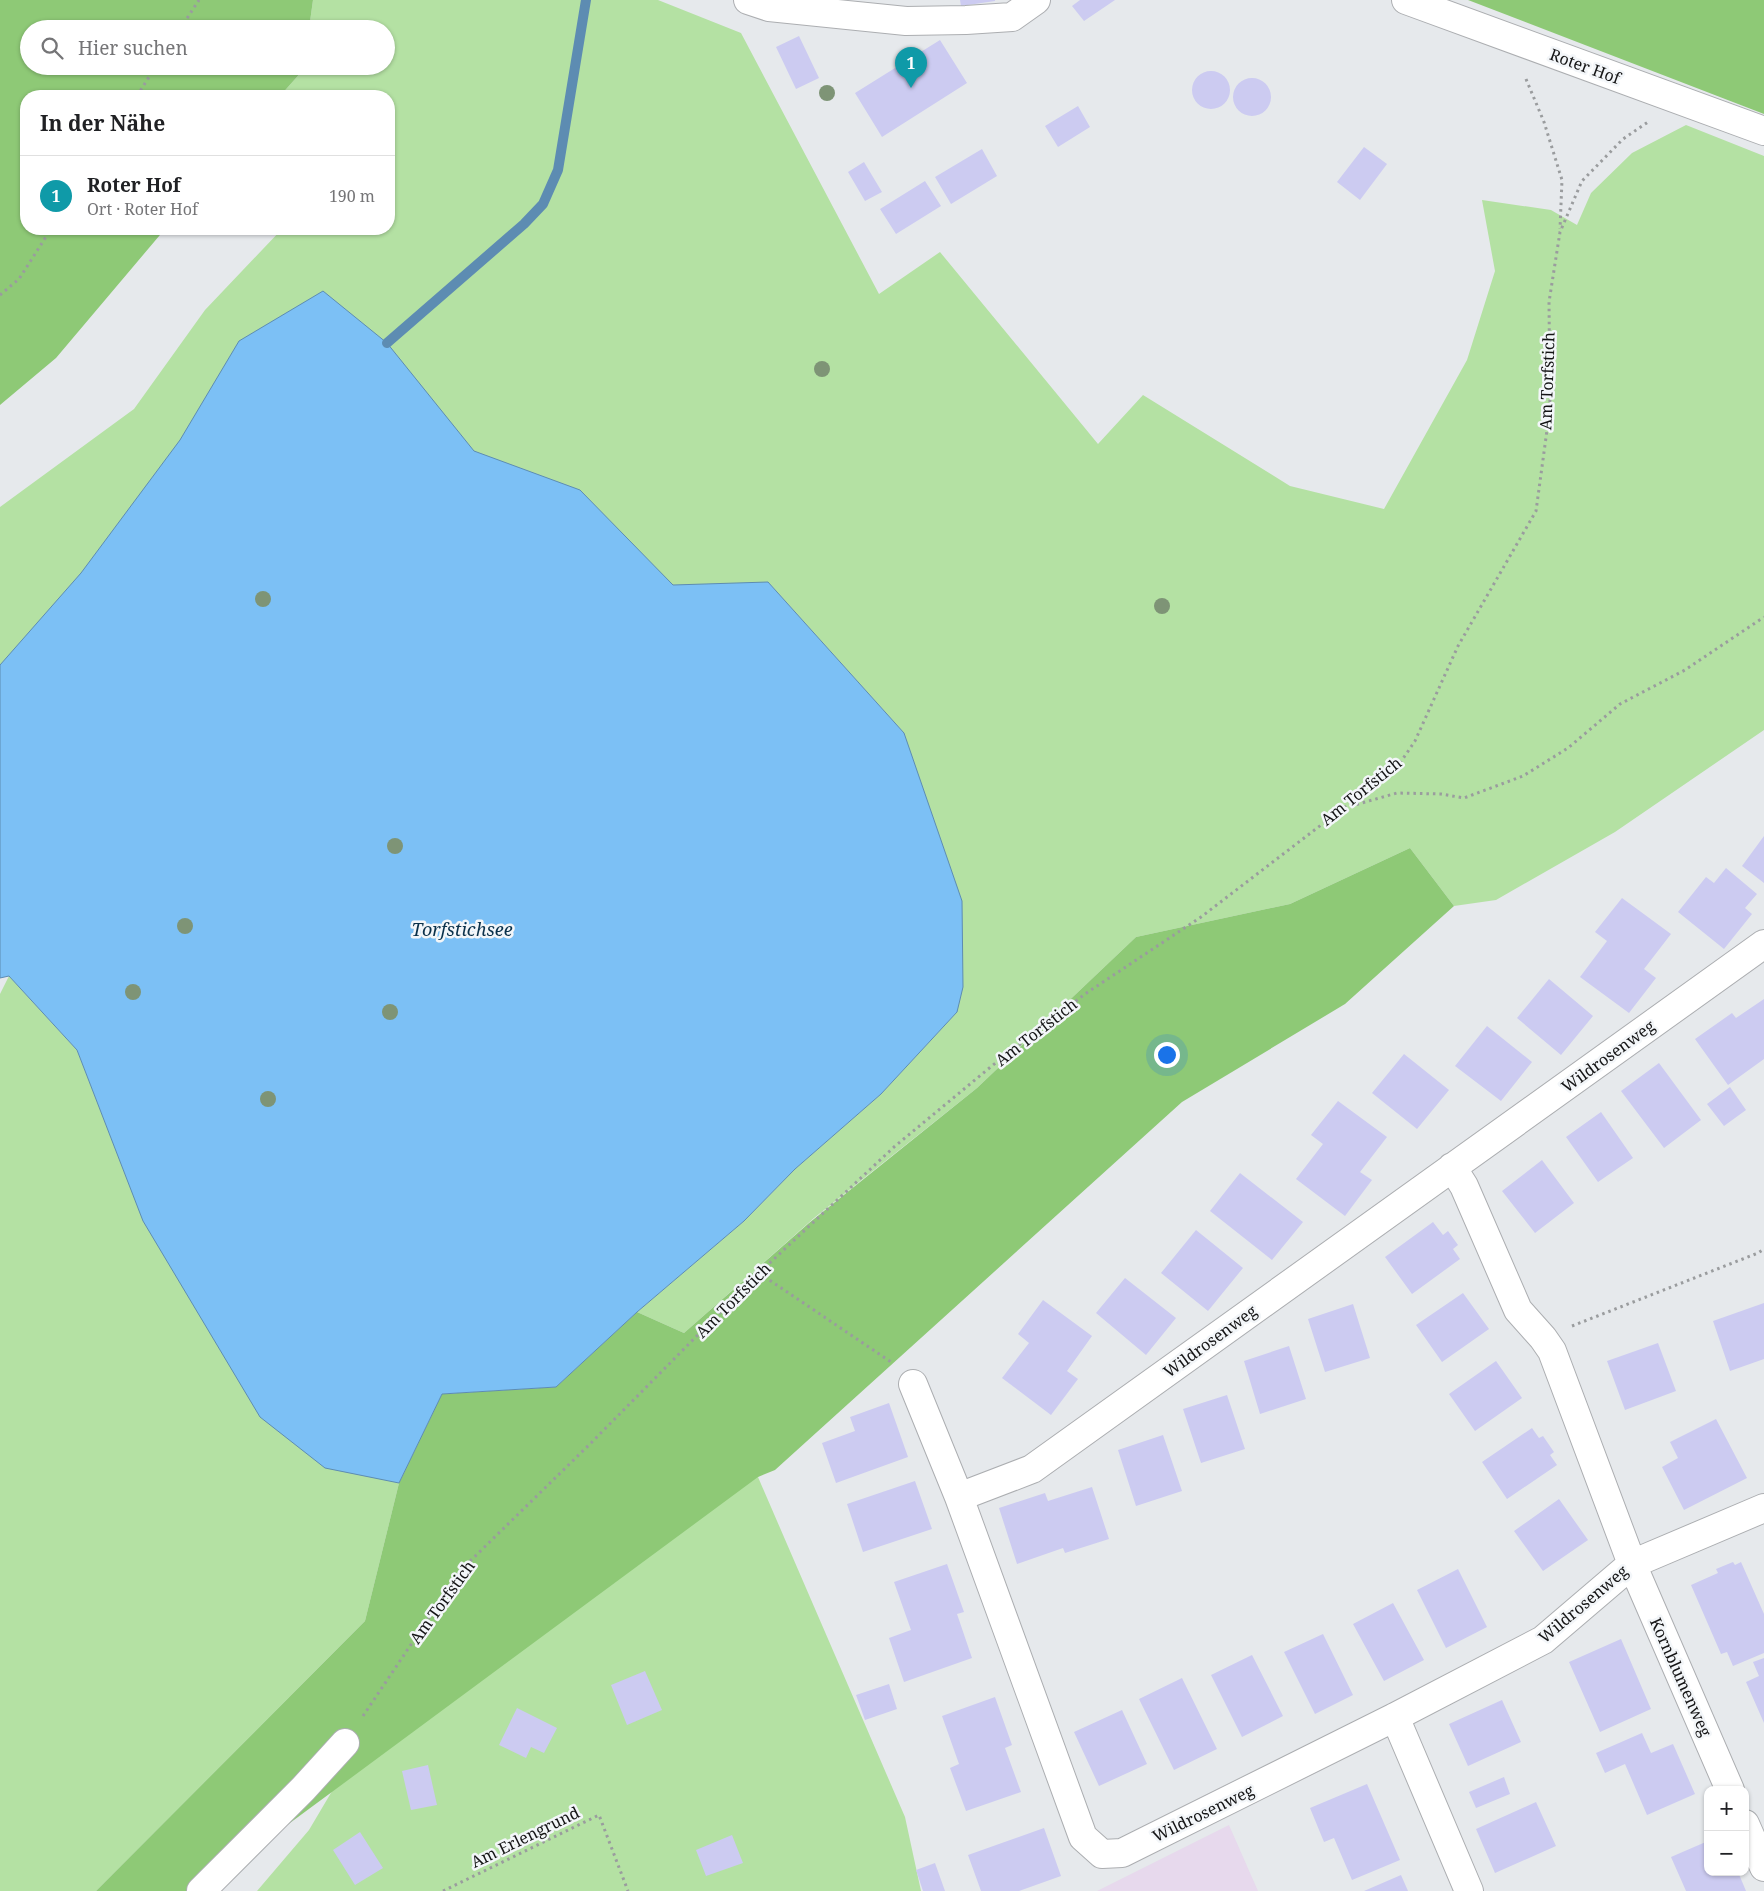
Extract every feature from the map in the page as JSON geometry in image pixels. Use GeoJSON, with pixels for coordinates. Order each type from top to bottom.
{"type":"FeatureCollection","features":[{"type":"Feature","properties":{"kind":"street"},"geometry":{"type":"LineString","coordinates":[[748,0],[769,7],[906,21],[1012,17],[1036,0]]}},
{"type":"Feature","properties":{"kind":"street","name":"Roter Hof"},"geometry":{"type":"LineString","coordinates":[[1406,0],[1764,131]]}},
{"type":"Feature","properties":{"kind":"street","name":"Wildrosenweg"},"geometry":{"type":"LineString","coordinates":[[959,1497],[1032,1470],[1764,944]]}},
{"type":"Feature","properties":{"kind":"street","name":"Wildrosenweg"},"geometry":{"type":"LineString","coordinates":[[1452,1167],[1464,1186],[1518,1310],[1544,1338],[1552,1351],[1632,1564]]}},
{"type":"Feature","properties":{"kind":"street","name":"Wildrosenweg"},"geometry":{"type":"LineString","coordinates":[[913,1384],[959,1497],[1082,1838],[1102,1854],[1122,1853],[1394,1718],[1543,1640],[1632,1564],[1764,1508]]}},
{"type":"Feature","properties":{"kind":"street","name":"Kornblumenweg"},"geometry":{"type":"LineString","coordinates":[[1632,1564],[1728,1786]]}},
{"type":"Feature","properties":{"kind":"street"},"geometry":{"type":"LineString","coordinates":[[1394,1718],[1469,1891]]}},
{"type":"Feature","properties":{"kind":"street"},"geometry":{"type":"LineString","coordinates":[[202,1891],[303,1789],[345,1743]]}},
{"type":"Feature","properties":{"kind":"street"},"geometry":{"type":"LineString","coordinates":[[1748,1831],[1764,1867]]}},
{"type":"Feature","properties":{"kind":"path"},"geometry":{"type":"LineString","coordinates":[[186,20],[199,0]]}},
{"type":"Feature","properties":{"kind":"path"},"geometry":{"type":"LineString","coordinates":[[1522,71],[1544,122],[1562,180],[1560,232]]}},
{"type":"Feature","properties":{"kind":"path"},"geometry":{"type":"LineString","coordinates":[[141,90],[150,75]]}},
{"type":"Feature","properties":{"kind":"path","name":"Am Torfstich"},"geometry":{"type":"LineString","coordinates":[[345,1743],[461,1570],[759,1273],[894,1147],[993,1065],[1085,994],[1201,917],[1398,766],[1415,742],[1458,646],[1536,511],[1550,408],[1549,302],[1560,232],[1582,181],[1623,139],[1679,100]]}},
{"type":"Feature","properties":{"kind":"path"},"geometry":{"type":"LineString","coordinates":[[0,295],[19,279],[47,235]]}},
{"type":"Feature","properties":{"kind":"path"},"geometry":{"type":"LineString","coordinates":[[1342,808],[1397,793],[1441,794],[1464,798],[1523,776],[1568,748],[1620,704],[1685,670],[1764,617]]}},
{"type":"Feature","properties":{"kind":"path"},"geometry":{"type":"LineString","coordinates":[[1544,1338],[1764,1250]]}},
{"type":"Feature","properties":{"kind":"path"},"geometry":{"type":"LineString","coordinates":[[759,1273],[896,1366],[913,1384]]}},
{"type":"Feature","properties":{"kind":"path","name":"Am Erlengrund"},"geometry":{"type":"LineString","coordinates":[[443,1891],[599,1815],[628,1891]]}},
{"type":"Feature","properties":{"kind":"shaded area"},"geometry":{"type":"Polygon","coordinates":[[[1229,1825],[1258,1891],[1097,1891],[1229,1825]]]}},
{"type":"Feature","properties":{"kind":"green space"},"geometry":{"type":"Polygon","coordinates":[[[0,0],[313,0],[310,20],[20,20],[20,75],[299,75],[285,90],[20,90],[20,235],[160,235],[56,358],[0,405],[0,0]]]}},
{"type":"Feature","properties":{"kind":"green space"},"geometry":{"type":"Polygon","coordinates":[[[313,0],[658,0],[741,33],[879,294],[940,252],[1098,444],[1143,395],[1290,486],[1384,509],[1467,360],[1495,271],[1482,200],[1551,210],[1577,225],[1591,193],[1632,153],[1686,125],[1764,156],[1764,730],[1615,832],[1496,900],[1454,906],[1410,848],[1290,904],[1136,937],[977,1088],[814,1218],[684,1333],[637,1312],[744,1221],[795,1169],[881,1094],[957,1012],[904,733],[768,582],[0,789],[0,507],[134,409],[205,310],[276,235],[395,235],[395,90],[285,90],[299,75],[395,75],[395,20],[310,20],[313,0]]]}},
{"type":"Feature","properties":{"kind":"green space"},"geometry":{"type":"Polygon","coordinates":[[[1468,0],[1764,0],[1764,114],[1468,0]]]}},
{"type":"Feature","properties":{"kind":"green space"},"geometry":{"type":"Polygon","coordinates":[[[1410,848],[1454,906],[1345,1004],[1182,1102],[775,1470],[758,1477],[198,1891],[96,1891],[365,1621],[399,1483],[442,1394],[556,1387],[637,1312],[684,1333],[809,1223],[977,1088],[1136,937],[1290,904],[1410,848]]]}},
{"type":"Feature","properties":{"kind":"green space"},"geometry":{"type":"Polygon","coordinates":[[[9,976],[77,1050],[125,1173],[399,1483],[365,1621],[96,1891],[0,1891],[0,994],[9,976]]]}},
{"type":"Feature","properties":{"kind":"green space"},"geometry":{"type":"Polygon","coordinates":[[[785,1446],[758,1477],[905,1817],[921,1891],[257,1891],[309,1830],[370,1727],[785,1446]]]}},
{"type":"Feature","properties":{"kind":"water","name":"Torfstichsee"},"geometry":{"type":"Polygon","coordinates":[[[323,291],[387,343],[474,451],[580,490],[673,585],[768,582],[904,733],[962,901],[963,987],[957,1012],[881,1094],[795,1169],[744,1221],[637,1312],[556,1387],[442,1394],[399,1483],[325,1468],[260,1417],[143,1221],[77,1050],[9,976],[0,978],[0,665],[81,573],[180,440],[239,341],[323,291]]]}},
{"type":"Feature","properties":{"kind":"building"},"geometry":{"type":"Polygon","coordinates":[[[960,0],[995,0],[995,1],[961,6],[960,0]]]}},
{"type":"Feature","properties":{"kind":"building"},"geometry":{"type":"Polygon","coordinates":[[[1080,0],[1115,0],[1084,21],[1072,6],[1080,0]]]}},
{"type":"Feature","properties":{"kind":"building"},"geometry":{"type":"Polygon","coordinates":[[[799,36],[819,78],[796,89],[776,47],[799,36]]]}},
{"type":"Feature","properties":{"kind":"building"},"geometry":{"type":"Polygon","coordinates":[[[940,40],[967,83],[882,137],[855,93],[940,40]]]}},
{"type":"Feature","properties":{"kind":"building"},"geometry":{"type":"Polygon","coordinates":[[[1211,71],[1224,77],[1230,90],[1224,103],[1211,109],[1198,103],[1192,90],[1198,77],[1211,71]]]}},
{"type":"Feature","properties":{"kind":"building"},"geometry":{"type":"Polygon","coordinates":[[[1252,78],[1265,84],[1271,97],[1265,110],[1252,116],[1239,110],[1233,97],[1239,84],[1252,78]]]}},
{"type":"Feature","properties":{"kind":"building"},"geometry":{"type":"Polygon","coordinates":[[[1078,106],[1090,127],[1058,147],[1045,126],[1078,106]]]}},
{"type":"Feature","properties":{"kind":"building"},"geometry":{"type":"Polygon","coordinates":[[[1364,147],[1387,164],[1360,200],[1337,182],[1364,147]]]}},
{"type":"Feature","properties":{"kind":"building"},"geometry":{"type":"Polygon","coordinates":[[[982,149],[997,176],[951,204],[935,177],[982,149]]]}},
{"type":"Feature","properties":{"kind":"building"},"geometry":{"type":"Polygon","coordinates":[[[864,162],[882,192],[865,201],[848,172],[864,162]]]}},
{"type":"Feature","properties":{"kind":"building"},"geometry":{"type":"Polygon","coordinates":[[[925,181],[941,206],[896,234],[880,209],[925,181]]]}},
{"type":"Feature","properties":{"kind":"building"},"geometry":{"type":"Polygon","coordinates":[[[1764,836],[1764,883],[1742,866],[1764,836]]]}},
{"type":"Feature","properties":{"kind":"building"},"geometry":{"type":"Polygon","coordinates":[[[1726,868],[1757,894],[1745,908],[1752,914],[1724,949],[1678,912],[1706,877],[1714,883],[1726,868]]]}},
{"type":"Feature","properties":{"kind":"building"},"geometry":{"type":"Polygon","coordinates":[[[1622,898],[1671,934],[1644,969],[1656,978],[1629,1013],[1580,977],[1607,941],[1595,932],[1622,898]]]}},
{"type":"Feature","properties":{"kind":"building"},"geometry":{"type":"Polygon","coordinates":[[[1549,979],[1593,1016],[1561,1055],[1517,1018],[1549,979]]]}},
{"type":"Feature","properties":{"kind":"building"},"geometry":{"type":"Polygon","coordinates":[[[1764,999],[1764,1059],[1728,1085],[1695,1039],[1732,1013],[1736,1018],[1764,999]]]}},
{"type":"Feature","properties":{"kind":"building"},"geometry":{"type":"Polygon","coordinates":[[[1487,1026],[1532,1062],[1501,1101],[1455,1066],[1487,1026]]]}},
{"type":"Feature","properties":{"kind":"building"},"geometry":{"type":"Polygon","coordinates":[[[1404,1054],[1449,1090],[1417,1129],[1372,1093],[1404,1054]]]}},
{"type":"Feature","properties":{"kind":"building"},"geometry":{"type":"Polygon","coordinates":[[[1659,1063],[1701,1120],[1664,1148],[1621,1091],[1659,1063]]]}},
{"type":"Feature","properties":{"kind":"building"},"geometry":{"type":"Polygon","coordinates":[[[1730,1087],[1746,1110],[1724,1126],[1707,1104],[1730,1087]]]}},
{"type":"Feature","properties":{"kind":"building"},"geometry":{"type":"Polygon","coordinates":[[[1338,1101],[1387,1137],[1360,1172],[1372,1180],[1345,1216],[1296,1179],[1323,1144],[1311,1135],[1338,1101]]]}},
{"type":"Feature","properties":{"kind":"building"},"geometry":{"type":"Polygon","coordinates":[[[1601,1112],[1633,1158],[1598,1182],[1566,1137],[1601,1112]]]}},
{"type":"Feature","properties":{"kind":"building"},"geometry":{"type":"Polygon","coordinates":[[[1542,1160],[1574,1203],[1535,1233],[1502,1191],[1542,1160]]]}},
{"type":"Feature","properties":{"kind":"building"},"geometry":{"type":"Polygon","coordinates":[[[1240,1173],[1303,1222],[1272,1260],[1210,1211],[1240,1173]]]}},
{"type":"Feature","properties":{"kind":"building"},"geometry":{"type":"Polygon","coordinates":[[[1433,1222],[1443,1235],[1448,1231],[1458,1245],[1453,1249],[1460,1259],[1412,1294],[1385,1257],[1433,1222]]]}},
{"type":"Feature","properties":{"kind":"building"},"geometry":{"type":"Polygon","coordinates":[[[1196,1230],[1243,1268],[1208,1311],[1161,1273],[1196,1230]]]}},
{"type":"Feature","properties":{"kind":"building"},"geometry":{"type":"Polygon","coordinates":[[[1125,1278],[1176,1318],[1146,1355],[1096,1313],[1125,1278]]]}},
{"type":"Feature","properties":{"kind":"building"},"geometry":{"type":"Polygon","coordinates":[[[1463,1293],[1489,1329],[1442,1362],[1416,1325],[1463,1293]]]}},
{"type":"Feature","properties":{"kind":"building"},"geometry":{"type":"Polygon","coordinates":[[[1043,1300],[1092,1336],[1067,1371],[1078,1379],[1051,1415],[1002,1378],[1029,1343],[1018,1334],[1043,1300]]]}},
{"type":"Feature","properties":{"kind":"building"},"geometry":{"type":"Polygon","coordinates":[[[1764,1303],[1764,1359],[1730,1371],[1713,1321],[1764,1303]]]}},
{"type":"Feature","properties":{"kind":"building"},"geometry":{"type":"Polygon","coordinates":[[[1353,1304],[1370,1358],[1325,1372],[1308,1319],[1353,1304]]]}},
{"type":"Feature","properties":{"kind":"building"},"geometry":{"type":"Polygon","coordinates":[[[1658,1343],[1676,1391],[1625,1410],[1607,1361],[1658,1343]]]}},
{"type":"Feature","properties":{"kind":"building"},"geometry":{"type":"Polygon","coordinates":[[[1289,1346],[1306,1399],[1260,1414],[1244,1361],[1289,1346]]]}},
{"type":"Feature","properties":{"kind":"building"},"geometry":{"type":"Polygon","coordinates":[[[1496,1361],[1522,1398],[1475,1431],[1449,1394],[1496,1361]]]}},
{"type":"Feature","properties":{"kind":"building"},"geometry":{"type":"Polygon","coordinates":[[[1227,1395],[1245,1449],[1201,1463],[1183,1409],[1227,1395]]]}},
{"type":"Feature","properties":{"kind":"building"},"geometry":{"type":"Polygon","coordinates":[[[889,1403],[908,1457],[836,1483],[822,1443],[855,1431],[850,1417],[889,1403]]]}},
{"type":"Feature","properties":{"kind":"building"},"geometry":{"type":"Polygon","coordinates":[[[1716,1419],[1747,1478],[1684,1510],[1662,1467],[1678,1458],[1670,1442],[1716,1419]]]}},
{"type":"Feature","properties":{"kind":"building"},"geometry":{"type":"Polygon","coordinates":[[[1532,1428],[1539,1438],[1543,1436],[1554,1452],[1550,1455],[1557,1465],[1507,1499],[1482,1462],[1532,1428]]]}},
{"type":"Feature","properties":{"kind":"building"},"geometry":{"type":"Polygon","coordinates":[[[1163,1435],[1182,1491],[1136,1506],[1118,1450],[1163,1435]]]}},
{"type":"Feature","properties":{"kind":"building"},"geometry":{"type":"Polygon","coordinates":[[[915,1481],[932,1529],[863,1552],[847,1504],[915,1481]]]}},
{"type":"Feature","properties":{"kind":"building"},"geometry":{"type":"Polygon","coordinates":[[[1092,1487],[1109,1539],[1065,1553],[1063,1548],[1017,1564],[999,1508],[1045,1493],[1048,1501],[1092,1487]]]}},
{"type":"Feature","properties":{"kind":"building"},"geometry":{"type":"Polygon","coordinates":[[[1559,1499],[1588,1540],[1543,1571],[1514,1531],[1559,1499]]]}},
{"type":"Feature","properties":{"kind":"building"},"geometry":{"type":"Polygon","coordinates":[[[1733,1562],[1735,1565],[1741,1562],[1764,1614],[1764,1653],[1733,1666],[1727,1652],[1721,1654],[1691,1585],[1718,1573],[1716,1569],[1733,1562]]]}},
{"type":"Feature","properties":{"kind":"building"},"geometry":{"type":"Polygon","coordinates":[[[947,1564],[964,1612],[957,1614],[972,1658],[904,1682],[889,1638],[911,1630],[894,1582],[947,1564]]]}},
{"type":"Feature","properties":{"kind":"building"},"geometry":{"type":"Polygon","coordinates":[[[1458,1569],[1487,1627],[1446,1648],[1417,1590],[1458,1569]]]}},
{"type":"Feature","properties":{"kind":"building"},"geometry":{"type":"Polygon","coordinates":[[[1393,1603],[1424,1660],[1384,1681],[1353,1624],[1393,1603]]]}},
{"type":"Feature","properties":{"kind":"building"},"geometry":{"type":"Polygon","coordinates":[[[1323,1634],[1353,1695],[1315,1714],[1284,1652],[1323,1634]]]}},
{"type":"Feature","properties":{"kind":"building"},"geometry":{"type":"Polygon","coordinates":[[[1621,1639],[1651,1709],[1600,1732],[1569,1662],[1621,1639]]]}},
{"type":"Feature","properties":{"kind":"building"},"geometry":{"type":"Polygon","coordinates":[[[1252,1655],[1283,1716],[1242,1737],[1211,1675],[1252,1655]]]}},
{"type":"Feature","properties":{"kind":"building"},"geometry":{"type":"Polygon","coordinates":[[[1764,1658],[1764,1723],[1746,1682],[1759,1676],[1753,1662],[1764,1658]]]}},
{"type":"Feature","properties":{"kind":"building"},"geometry":{"type":"Polygon","coordinates":[[[645,1671],[662,1710],[627,1725],[611,1685],[645,1671]]]}},
{"type":"Feature","properties":{"kind":"building"},"geometry":{"type":"Polygon","coordinates":[[[1182,1678],[1217,1749],[1174,1770],[1139,1699],[1182,1678]]]}},
{"type":"Feature","properties":{"kind":"building"},"geometry":{"type":"Polygon","coordinates":[[[889,1684],[897,1709],[865,1720],[856,1695],[889,1684]]]}},
{"type":"Feature","properties":{"kind":"building"},"geometry":{"type":"Polygon","coordinates":[[[995,1697],[1012,1745],[1005,1748],[1021,1792],[966,1811],[950,1768],[959,1764],[942,1716],[995,1697]]]}},
{"type":"Feature","properties":{"kind":"building"},"geometry":{"type":"Polygon","coordinates":[[[1502,1700],[1521,1742],[1468,1766],[1449,1724],[1502,1700]]]}},
{"type":"Feature","properties":{"kind":"building"},"geometry":{"type":"Polygon","coordinates":[[[517,1708],[557,1728],[544,1753],[531,1747],[526,1758],[499,1745],[517,1708]]]}},
{"type":"Feature","properties":{"kind":"building"},"geometry":{"type":"Polygon","coordinates":[[[1122,1710],[1147,1764],[1099,1786],[1074,1732],[1122,1710]]]}},
{"type":"Feature","properties":{"kind":"building"},"geometry":{"type":"Polygon","coordinates":[[[1642,1733],[1651,1753],[1673,1744],[1695,1794],[1647,1815],[1625,1764],[1605,1773],[1596,1753],[1642,1733]]]}},
{"type":"Feature","properties":{"kind":"building"},"geometry":{"type":"Polygon","coordinates":[[[428,1765],[437,1805],[411,1810],[402,1771],[428,1765]]]}},
{"type":"Feature","properties":{"kind":"building"},"geometry":{"type":"Polygon","coordinates":[[[1504,1777],[1510,1794],[1476,1808],[1469,1792],[1504,1777]]]}},
{"type":"Feature","properties":{"kind":"building"},"geometry":{"type":"Polygon","coordinates":[[[1367,1784],[1400,1860],[1352,1880],[1334,1838],[1324,1842],[1310,1808],[1367,1784]]]}},
{"type":"Feature","properties":{"kind":"building"},"geometry":{"type":"Polygon","coordinates":[[[1536,1802],[1556,1846],[1495,1873],[1476,1829],[1536,1802]]]}},
{"type":"Feature","properties":{"kind":"building"},"geometry":{"type":"Polygon","coordinates":[[[1044,1828],[1061,1876],[1019,1891],[981,1891],[968,1855],[1044,1828]]]}},
{"type":"Feature","properties":{"kind":"building"},"geometry":{"type":"Polygon","coordinates":[[[360,1832],[383,1868],[355,1885],[333,1850],[360,1832]]]}},
{"type":"Feature","properties":{"kind":"building"},"geometry":{"type":"Polygon","coordinates":[[[732,1835],[743,1863],[706,1876],[696,1850],[732,1835]]]}},
{"type":"Feature","properties":{"kind":"building"},"geometry":{"type":"Polygon","coordinates":[[[1704,1843],[1704,1876],[1740,1876],[1746,1891],[1686,1891],[1671,1857],[1704,1843]]]}},
{"type":"Feature","properties":{"kind":"building"},"geometry":{"type":"Polygon","coordinates":[[[935,1863],[945,1891],[923,1891],[916,1870],[935,1863]]]}},
{"type":"Feature","properties":{"kind":"building"},"geometry":{"type":"Polygon","coordinates":[[[1401,1875],[1408,1891],[1364,1891],[1401,1875]]]}},
{"type":"Feature","properties":{"kind":"waterway"},"geometry":{"type":"LineString","coordinates":[[387,343],[524,224],[543,204],[558,170],[586,0]]}},
{"type":"Feature","properties":{"kind":"place","name":"Roter Hof"},"geometry":{"type":"Point","coordinates":[911,88]}}]}
